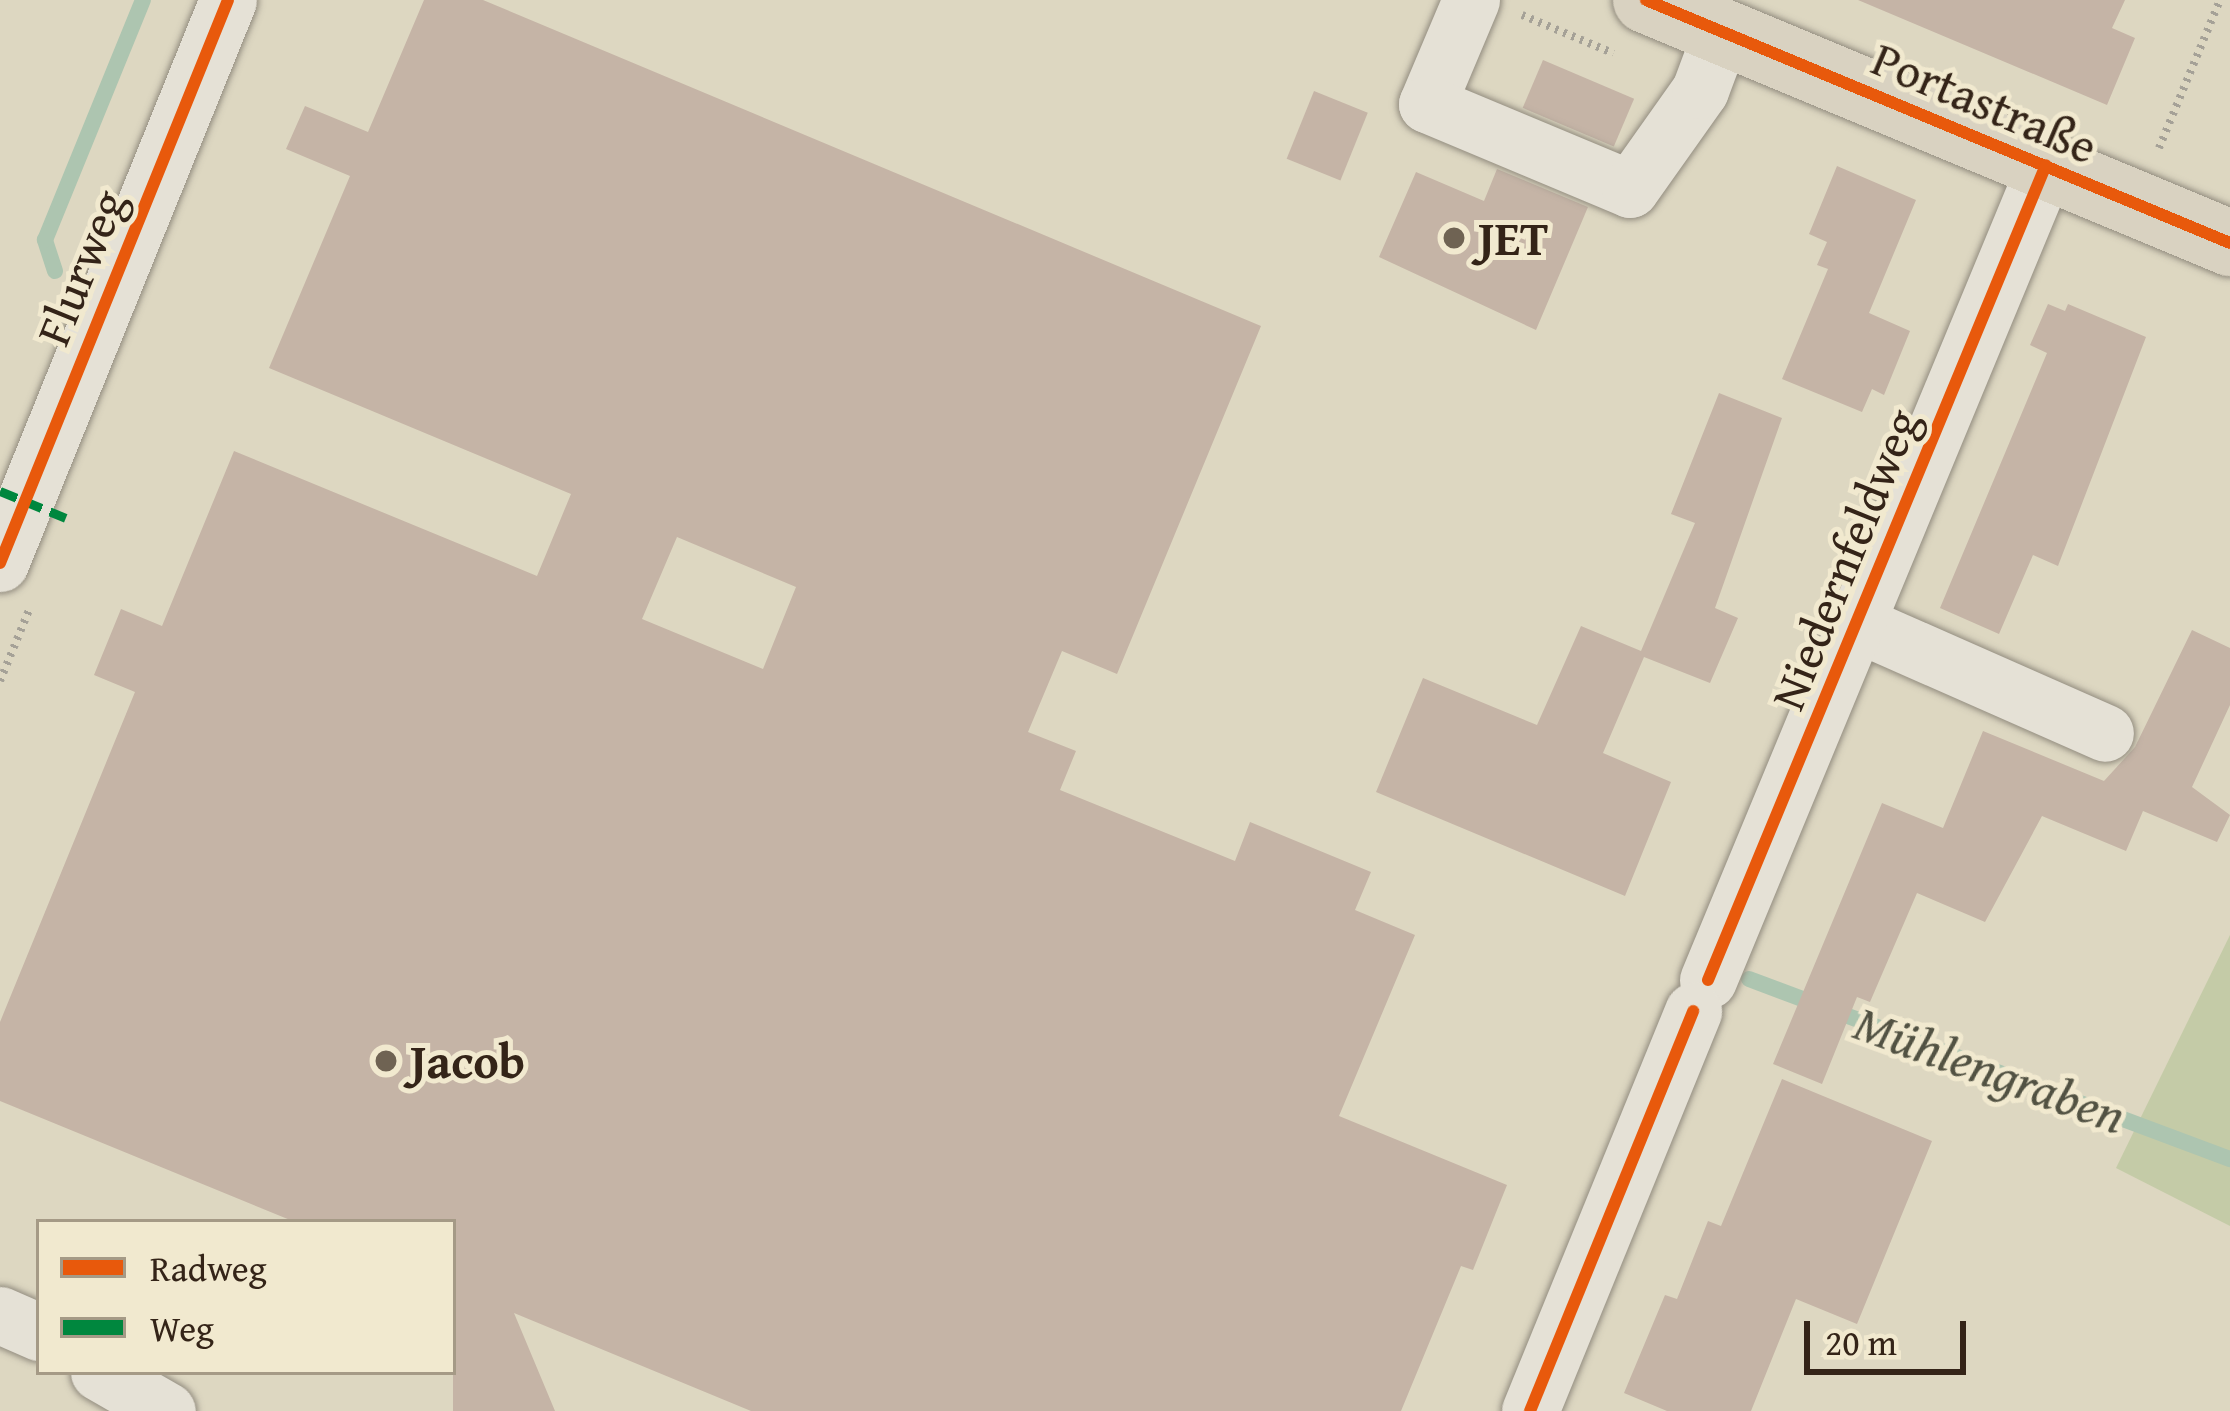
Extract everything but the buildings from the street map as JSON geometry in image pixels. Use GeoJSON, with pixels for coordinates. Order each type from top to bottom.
{"type":"FeatureCollection","features":[{"type":"Feature","properties":{"kind":"main road","name":"Portastraße"},"geometry":{"type":"LineString","coordinates":[[1646,0],[2230,243]]}},
{"type":"Feature","properties":{"kind":"street","name":"Flurweg"},"geometry":{"type":"LineString","coordinates":[[0,563],[228,0]]}},
{"type":"Feature","properties":{"kind":"street"},"geometry":{"type":"LineString","coordinates":[[1471,0],[1427,104],[1630,189],[1700,90],[1722,32]]}},
{"type":"Feature","properties":{"kind":"street","name":"Niedernfeldweg"},"geometry":{"type":"LineString","coordinates":[[1530,1411],[2046,165]]}},
{"type":"Feature","properties":{"kind":"street"},"geometry":{"type":"LineString","coordinates":[[1856,623],[2105,733]]}},
{"type":"Feature","properties":{"kind":"street"},"geometry":{"type":"LineString","coordinates":[[0,1315],[36,1331]]}},
{"type":"Feature","properties":{"kind":"street"},"geometry":{"type":"LineString","coordinates":[[104,1375],[167,1411]]}},
{"type":"Feature","properties":{"kind":"path"},"geometry":{"type":"LineString","coordinates":[[2136,204],[2220,0]]}},
{"type":"Feature","properties":{"kind":"green space"},"geometry":{"type":"Polygon","coordinates":[[[2230,935],[2230,1226],[2116,1168],[2230,935]]]}},
{"type":"Feature","properties":{"kind":"waterway","name":"Mühlengraben"},"geometry":{"type":"LineString","coordinates":[[55,271],[45,240],[143,0]]}},
{"type":"Feature","properties":{"kind":"waterway","name":"Mühlengraben"},"geometry":{"type":"LineString","coordinates":[[1749,979],[2230,1159]]}},
{"type":"Feature","properties":{"kind":"marked path"},"geometry":{"type":"LineString","coordinates":[[0,491],[66,518]]}},
{"type":"Feature","properties":{"kind":"cycle path"},"geometry":{"type":"LineString","coordinates":[[0,563],[228,0]]}},
{"type":"Feature","properties":{"kind":"cycle path"},"geometry":{"type":"LineString","coordinates":[[1646,0],[2230,243]]}},
{"type":"Feature","properties":{"kind":"cycle path"},"geometry":{"type":"LineString","coordinates":[[1708,980],[2046,165]]}},
{"type":"Feature","properties":{"kind":"cycle path"},"geometry":{"type":"LineString","coordinates":[[1530,1411],[1693,1011]]}},
{"type":"Feature","properties":{"kind":"place","name":"JET"},"geometry":{"type":"Point","coordinates":[1454,238]}},
{"type":"Feature","properties":{"kind":"place","name":"Jacob"},"geometry":{"type":"Point","coordinates":[386,1061]}}]}
